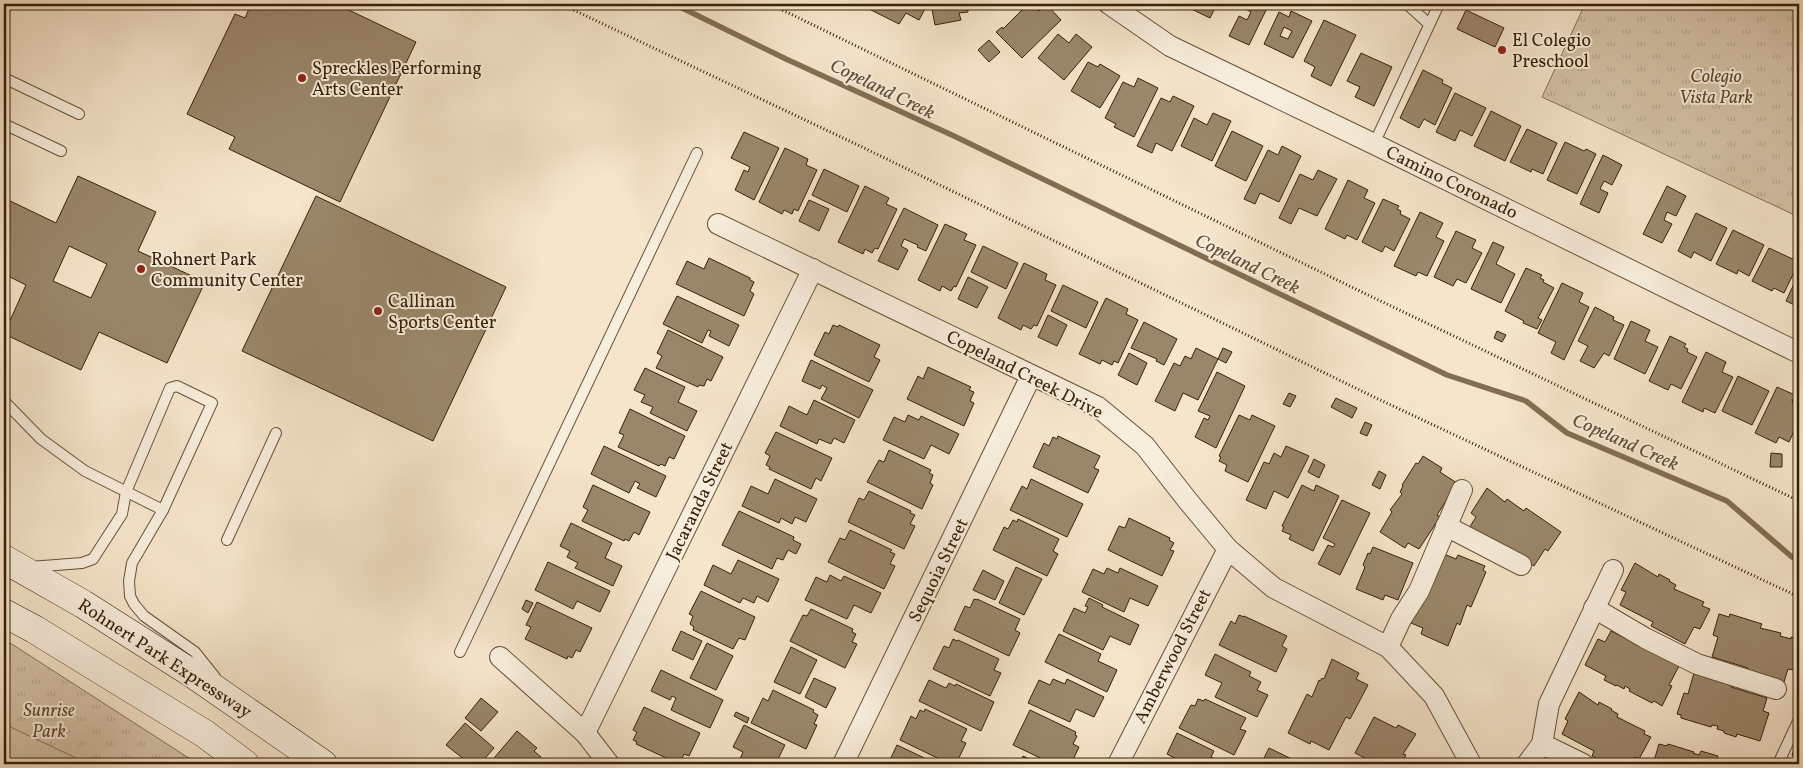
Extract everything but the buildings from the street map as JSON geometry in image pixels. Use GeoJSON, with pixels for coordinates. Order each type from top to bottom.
{"type":"FeatureCollection","features":[{"type":"Feature","properties":{"kind":"main road","name":"Rohnert Park Expressway"},"geometry":{"type":"LineString","coordinates":[[12,563],[83,604],[193,674],[323,764]]}},
{"type":"Feature","properties":{"kind":"main road"},"geometry":{"type":"LineString","coordinates":[[4,613],[34,628],[197,729],[245,764]]}},
{"type":"Feature","properties":{"kind":"street","name":"Camino Coronado"},"geometry":{"type":"LineString","coordinates":[[1109,4],[1170,46],[1799,353]]}},
{"type":"Feature","properties":{"kind":"street","name":"Copeland Creek Drive"},"geometry":{"type":"LineString","coordinates":[[718,224],[1098,407],[1145,446],[1188,502],[1228,549],[1274,588],[1388,647],[1434,696],[1471,764]]}},
{"type":"Feature","properties":{"kind":"street","name":"Jacaranda Street"},"geometry":{"type":"LineString","coordinates":[[585,733],[813,269]]}},
{"type":"Feature","properties":{"kind":"street","name":"Sequoia Street"},"geometry":{"type":"LineString","coordinates":[[843,764],[1031,376]]}},
{"type":"Feature","properties":{"kind":"street"},"geometry":{"type":"LineString","coordinates":[[1388,647],[1401,619],[1419,591],[1462,490]]}},
{"type":"Feature","properties":{"kind":"street"},"geometry":{"type":"LineString","coordinates":[[1446,526],[1521,565]]}},
{"type":"Feature","properties":{"kind":"street","name":"Amberwood Street"},"geometry":{"type":"LineString","coordinates":[[1118,764],[1228,549]]}},
{"type":"Feature","properties":{"kind":"street"},"geometry":{"type":"LineString","coordinates":[[1527,764],[1542,744],[1549,704],[1613,570]]}},
{"type":"Feature","properties":{"kind":"street"},"geometry":{"type":"LineString","coordinates":[[1594,608],[1645,638],[1697,664],[1776,689]]}},
{"type":"Feature","properties":{"kind":"street"},"geometry":{"type":"LineString","coordinates":[[500,657],[585,733],[609,764]]}},
{"type":"Feature","properties":{"kind":"street"},"geometry":{"type":"LineString","coordinates":[[1542,744],[1583,764]]}},
{"type":"Feature","properties":{"kind":"lane"},"geometry":{"type":"LineString","coordinates":[[1407,4],[1429,24]]}},
{"type":"Feature","properties":{"kind":"lane"},"geometry":{"type":"LineString","coordinates":[[1374,144],[1439,4]]}},
{"type":"Feature","properties":{"kind":"lane"},"geometry":{"type":"LineString","coordinates":[[4,78],[79,114]]}},
{"type":"Feature","properties":{"kind":"lane"},"geometry":{"type":"LineString","coordinates":[[4,124],[61,151]]}},
{"type":"Feature","properties":{"kind":"lane"},"geometry":{"type":"LineString","coordinates":[[460,652],[697,153]]}},
{"type":"Feature","properties":{"kind":"lane"},"geometry":{"type":"LineString","coordinates":[[12,563],[82,563],[93,559],[122,514],[126,492],[170,388],[177,386],[212,403],[163,510],[132,563],[129,581],[130,596],[144,616],[195,652],[238,704]]}},
{"type":"Feature","properties":{"kind":"lane"},"geometry":{"type":"LineString","coordinates":[[4,401],[41,439],[85,471],[163,510]]}},
{"type":"Feature","properties":{"kind":"lane"},"geometry":{"type":"LineString","coordinates":[[226,540],[276,433]]}},
{"type":"Feature","properties":{"kind":"lane"},"geometry":{"type":"LineString","coordinates":[[1778,764],[1799,719]]}},
{"type":"Feature","properties":{"kind":"path"},"geometry":{"type":"LineString","coordinates":[[561,4],[869,151],[1376,398],[1799,597]]}},
{"type":"Feature","properties":{"kind":"path"},"geometry":{"type":"LineString","coordinates":[[770,4],[1368,295],[1799,501]]}},
{"type":"Feature","properties":{"kind":"green space","name":"Colegio Vista Park"},"geometry":{"type":"Polygon","coordinates":[[[1585,4],[1799,4],[1799,217],[1542,97],[1585,4]]]}},
{"type":"Feature","properties":{"kind":"green space","name":"Sunrise Park"},"geometry":{"type":"Polygon","coordinates":[[[4,639],[198,764],[4,764],[4,639]]]}},
{"type":"Feature","properties":{"kind":"green space"},"geometry":{"type":"Polygon","coordinates":[[[4,724],[89,764],[4,764],[4,724]]]}},
{"type":"Feature","properties":{"kind":"waterway","name":"Copeland Creek"},"geometry":{"type":"LineString","coordinates":[[674,4],[786,59],[954,136],[1447,375],[1526,401],[1567,433],[1727,501],[1792,557],[1799,560]]}},
{"type":"Feature","properties":{"kind":"place","name":"El Colegio Preschool"},"geometry":{"type":"Point","coordinates":[1502,50]}},
{"type":"Feature","properties":{"kind":"place","name":"Spreckles Performing Arts Center"},"geometry":{"type":"Point","coordinates":[302,78]}},
{"type":"Feature","properties":{"kind":"place","name":"Rohnert Park Community Center"},"geometry":{"type":"Point","coordinates":[141,269]}},
{"type":"Feature","properties":{"kind":"place","name":"Callinan Sports Center"},"geometry":{"type":"Point","coordinates":[378,311]}}]}
